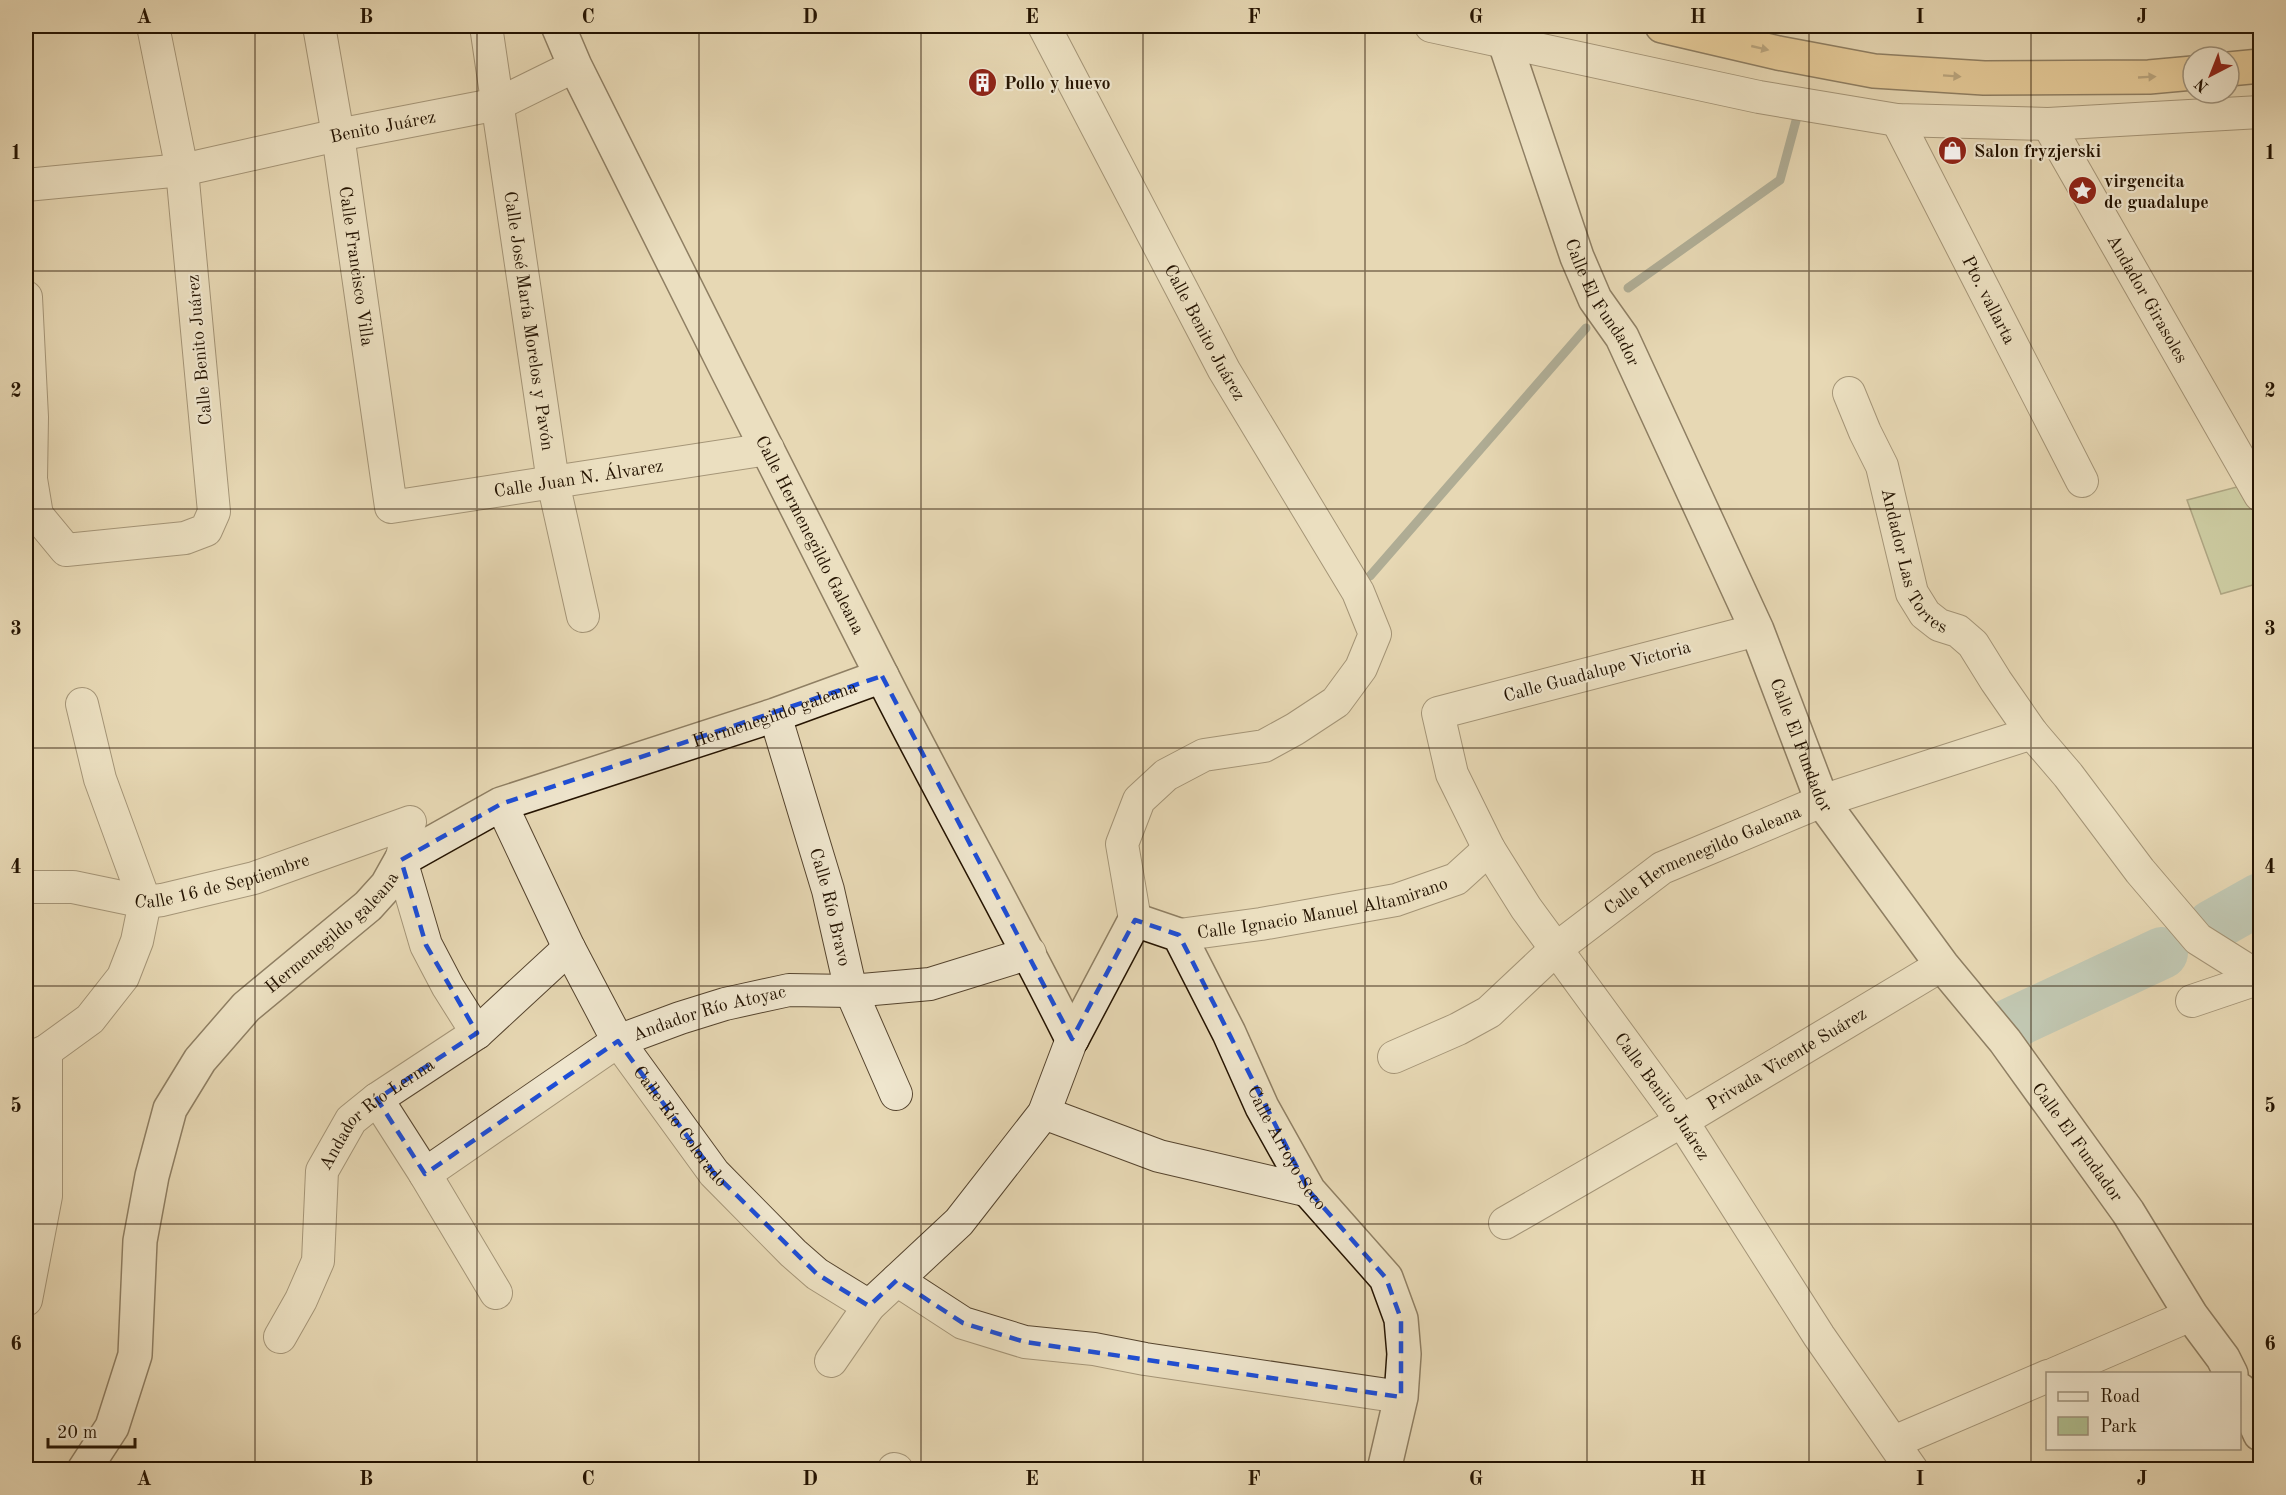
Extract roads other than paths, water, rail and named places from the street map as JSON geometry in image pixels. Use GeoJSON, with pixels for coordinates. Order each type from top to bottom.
{"type":"FeatureCollection","features":[{"type":"Feature","properties":{"kind":"highway"},"geometry":{"type":"LineString","coordinates":[[1662,26],[1874,71],[1984,78],[2149,77],[2181,74]]}},
{"type":"Feature","properties":{"kind":"highway"},"geometry":{"type":"LineString","coordinates":[[2241,68],[2260,66]]}},
{"type":"Feature","properties":{"kind":"street"},"geometry":{"type":"LineString","coordinates":[[153,26],[182,170]]}},
{"type":"Feature","properties":{"kind":"street","name":"Calle Francisco Villa"},"geometry":{"type":"LineString","coordinates":[[319,26],[338,135],[391,507]]}},
{"type":"Feature","properties":{"kind":"street","name":"Calle José María Morelos y Pavón"},"geometry":{"type":"LineString","coordinates":[[486,26],[553,482],[583,616]]}},
{"type":"Feature","properties":{"kind":"street","name":"Calle Hermenegildo Galeana"},"geometry":{"type":"LineString","coordinates":[[558,26],[575,66],[726,372],[768,449],[882,676],[1030,953],[1072,1039]]}},
{"type":"Feature","properties":{"kind":"street","name":"Calle Benito Juárez"},"geometry":{"type":"LineString","coordinates":[[1044,26],[1224,370],[1358,592],[1375,634],[1361,668],[1336,702],[1264,746],[1204,755],[1166,775],[1139,800],[1122,844],[1135,920]]}},
{"type":"Feature","properties":{"kind":"street"},"geometry":{"type":"LineString","coordinates":[[1431,26],[1759,97],[1897,120],[2048,124],[2260,112]]}},
{"type":"Feature","properties":{"kind":"street","name":"Calle El Fundador"},"geometry":{"type":"LineString","coordinates":[[1505,43],[1577,257],[1595,299],[1622,337],[1757,630],[1822,801],[1942,965],[2005,1041],[2128,1212],[2191,1315],[2223,1358],[2230,1372]]}},
{"type":"Feature","properties":{"kind":"street","name":"Benito Juárez"},"geometry":{"type":"LineString","coordinates":[[26,185],[182,170],[338,135],[498,104],[575,66]]}},
{"type":"Feature","properties":{"kind":"street","name":"Pto. vallarta"},"geometry":{"type":"LineString","coordinates":[[1897,120],[2082,481]]}},
{"type":"Feature","properties":{"kind":"street","name":"Andador Girasoles"},"geometry":{"type":"LineString","coordinates":[[2048,124],[2257,480]]}},
{"type":"Feature","properties":{"kind":"street","name":"Calle Benito Juárez"},"geometry":{"type":"LineString","coordinates":[[26,297],[32,417],[31,479],[37,515],[66,550],[185,538],[206,530],[214,512],[182,170]]}},
{"type":"Feature","properties":{"kind":"street","name":"Andador Las Torres"},"geometry":{"type":"LineString","coordinates":[[1849,393],[1864,432],[1882,466],[1912,594],[1925,614],[1940,625],[1958,631],[1973,644],[2032,733]]}},
{"type":"Feature","properties":{"kind":"street","name":"Calle Juan N. Álvarez"},"geometry":{"type":"LineString","coordinates":[[391,507],[768,449]]}},
{"type":"Feature","properties":{"kind":"street","name":"Calle Guadalupe Victoria"},"geometry":{"type":"LineString","coordinates":[[1437,713],[1757,630]]}},
{"type":"Feature","properties":{"kind":"street","name":"Hermenegildo galeana"},"geometry":{"type":"LineString","coordinates":[[84,1470],[112,1427],[135,1355],[140,1241],[152,1176],[170,1109],[200,1060],[246,1007],[368,906],[387,885],[401,860],[501,804],[776,715],[882,676]]}},
{"type":"Feature","properties":{"kind":"street"},"geometry":{"type":"LineString","coordinates":[[26,1300],[46,1196],[36,1055],[90,1019],[123,977],[137,941],[145,902],[100,779],[82,704]]}},
{"type":"Feature","properties":{"kind":"street","name":"Calle Benito Juárez"},"geometry":{"type":"LineString","coordinates":[[1437,713],[1452,774],[1489,849],[1526,908],[1682,1122],[1819,1335],[1912,1470]]}},
{"type":"Feature","properties":{"kind":"street","name":"Calle Río Bravo"},"geometry":{"type":"LineString","coordinates":[[776,715],[828,890],[851,991],[896,1094]]}},
{"type":"Feature","properties":{"kind":"street"},"geometry":{"type":"LineString","coordinates":[[2032,733],[2068,775],[2140,871],[2198,939],[2260,978]]}},
{"type":"Feature","properties":{"kind":"street","name":"Calle Hermenegildo Galeana"},"geometry":{"type":"LineString","coordinates":[[1394,1057],[1458,1029],[1489,1012],[1557,948],[1662,868],[1822,801],[2032,733]]}},
{"type":"Feature","properties":{"kind":"street","name":"Calle Río Colorado"},"geometry":{"type":"LineString","coordinates":[[501,804],[569,948],[618,1041],[714,1173],[793,1253],[817,1274],[869,1306]]}},
{"type":"Feature","properties":{"kind":"street","name":"Calle 16 de Septiembre"},"geometry":{"type":"LineString","coordinates":[[26,886],[73,887],[145,902],[254,878],[410,822],[401,860]]}},
{"type":"Feature","properties":{"kind":"street","name":"Calle Ignacio Manuel Altamirano"},"geometry":{"type":"LineString","coordinates":[[1179,935],[1261,924],[1396,900],[1456,879],[1489,849]]}},
{"type":"Feature","properties":{"kind":"street"},"geometry":{"type":"LineString","coordinates":[[401,860],[426,945],[448,987],[477,1032]]}},
{"type":"Feature","properties":{"kind":"street"},"geometry":{"type":"LineString","coordinates":[[831,1361],[869,1306],[959,1222],[1044,1113],[1072,1039],[1135,920],[1179,935]]}},
{"type":"Feature","properties":{"kind":"street","name":"Calle Arroyo Seco"},"geometry":{"type":"LineString","coordinates":[[1179,935],[1229,1033],[1262,1107],[1308,1191],[1386,1278],[1401,1319],[1404,1354],[1401,1397],[1384,1470]]}},
{"type":"Feature","properties":{"kind":"street","name":"Andador Río Lerma"},"geometry":{"type":"LineString","coordinates":[[280,1337],[301,1300],[318,1261],[322,1171],[351,1120],[377,1099],[477,1032],[569,948]]}},
{"type":"Feature","properties":{"kind":"street","name":"Andador Río Atoyac"},"geometry":{"type":"LineString","coordinates":[[425,1174],[618,1041],[680,1018],[725,1004],[789,990],[851,991],[930,984],[1030,953]]}},
{"type":"Feature","properties":{"kind":"street","name":"Privada Vicente Suárez"},"geometry":{"type":"LineString","coordinates":[[1505,1223],[1682,1122],[1942,965]]}},
{"type":"Feature","properties":{"kind":"street"},"geometry":{"type":"LineString","coordinates":[[2192,1001],[2260,978]]}},
{"type":"Feature","properties":{"kind":"street"},"geometry":{"type":"LineString","coordinates":[[377,1099],[496,1293]]}},
{"type":"Feature","properties":{"kind":"street"},"geometry":{"type":"LineString","coordinates":[[1044,1113],[1159,1156],[1308,1191]]}},
{"type":"Feature","properties":{"kind":"street"},"geometry":{"type":"LineString","coordinates":[[897,1280],[963,1323],[1025,1342],[1094,1349],[1145,1359],[1401,1397]]}},
{"type":"Feature","properties":{"kind":"street"},"geometry":{"type":"LineString","coordinates":[[2059,1372],[2191,1315]]}},
{"type":"Feature","properties":{"kind":"street"},"geometry":{"type":"LineString","coordinates":[[1894,1442],[2046,1377]]}},
{"type":"Feature","properties":{"kind":"street"},"geometry":{"type":"LineString","coordinates":[[2249,1396],[2260,1434]]}},
{"type":"Feature","properties":{"kind":"waterway"},"geometry":{"type":"LineString","coordinates":[[1628,288],[1780,180],[1797,117]]}},
{"type":"Feature","properties":{"kind":"waterway"},"geometry":{"type":"LineString","coordinates":[[1370,576],[1586,328]]}},
{"type":"Feature","properties":{"kind":"waterway"},"geometry":{"type":"LineString","coordinates":[[2212,926],[2260,899]]}},
{"type":"Feature","properties":{"kind":"waterway"},"geometry":{"type":"LineString","coordinates":[[2004,1027],[2162,953]]}},
{"type":"Feature","properties":{"kind":"place","name":"Pollo y huevo"},"geometry":{"type":"Point","coordinates":[983,83]}},
{"type":"Feature","properties":{"kind":"place","name":"Salon fryzjerski"},"geometry":{"type":"Point","coordinates":[1953,151]}},
{"type":"Feature","properties":{"kind":"place","name":"virgencita de guadalupe"},"geometry":{"type":"Point","coordinates":[2083,191]}}]}
